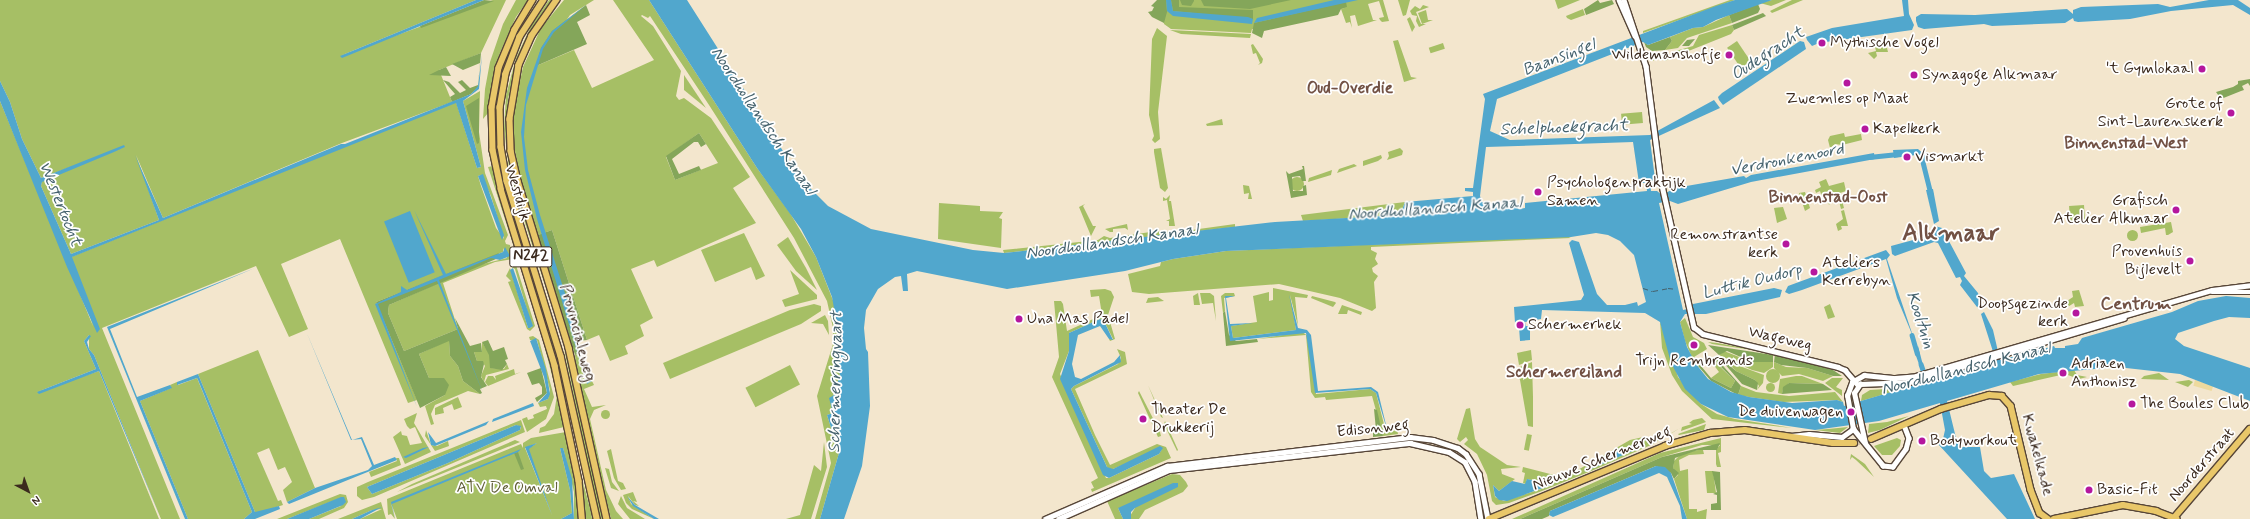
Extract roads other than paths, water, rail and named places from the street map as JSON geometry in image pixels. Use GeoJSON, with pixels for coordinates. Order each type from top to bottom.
{"type":"FeatureCollection","features":[{"type":"Feature","properties":{"kind":"main road","name":"Westdijk"},"geometry":{"type":"LineString","coordinates":[[533,0],[514,30],[500,68],[492,107],[493,150],[501,189],[555,366],[579,481],[581,517]]}},
{"type":"Feature","properties":{"kind":"main road","name":"Provincialeweg"},"geometry":{"type":"LineString","coordinates":[[544,0],[520,37],[506,74],[500,108],[501,146],[507,181],[561,356],[597,519]]}},
{"type":"Feature","properties":{"kind":"main road","name":"Provincialeweg"},"geometry":{"type":"LineString","coordinates":[[557,0],[532,36],[520,65],[510,119],[511,151],[518,181],[570,352],[607,519]]}},
{"type":"Feature","properties":{"kind":"main road","name":"Kwakelkade"},"geometry":{"type":"LineString","coordinates":[[1904,425],[1949,406],[1989,395],[2002,396],[2010,404],[2024,470],[2034,497],[2041,514],[2048,519]]}},
{"type":"Feature","properties":{"kind":"main road"},"geometry":{"type":"LineString","coordinates":[[1871,439],[1904,425]]}},
{"type":"Feature","properties":{"kind":"main road","name":"Noorderstraat"},"geometry":{"type":"LineString","coordinates":[[2175,518],[2250,429]]}},
{"type":"Feature","properties":{"kind":"main road","name":"Nieuwe Schermerweg"},"geometry":{"type":"LineString","coordinates":[[1488,519],[1665,446],[1694,436],[1727,430],[1791,436],[1833,443],[1854,443]]}},
{"type":"Feature","properties":{"kind":"main road"},"geometry":{"type":"LineString","coordinates":[[2054,519],[2117,505],[2136,506],[2175,518]]}},
{"type":"Feature","properties":{"kind":"street"},"geometry":{"type":"LineString","coordinates":[[1619,0],[1635,36]]}},
{"type":"Feature","properties":{"kind":"street"},"geometry":{"type":"LineString","coordinates":[[1624,0],[1635,36]]}},
{"type":"Feature","properties":{"kind":"street","name":"Wageweg"},"geometry":{"type":"LineString","coordinates":[[1635,36],[1647,73],[1657,152],[1689,317],[1692,325],[1703,334],[1838,367],[1858,385]]}},
{"type":"Feature","properties":{"kind":"street"},"geometry":{"type":"LineString","coordinates":[[1904,425],[1909,438],[1908,444],[1895,466],[1883,466],[1871,453],[1853,427],[1847,391],[1854,380],[1866,375],[1900,378],[1925,376],[1998,350],[2214,289],[2250,285]]}},
{"type":"Feature","properties":{"kind":"street"},"geometry":{"type":"LineString","coordinates":[[1871,453],[1863,439],[1859,424],[1854,391],[1858,385],[1870,382],[1901,383],[2001,356],[2197,296],[2214,292],[2250,292]]}},
{"type":"Feature","properties":{"kind":"street"},"geometry":{"type":"LineString","coordinates":[[1791,436],[1808,434],[1842,437],[1853,427]]}},
{"type":"Feature","properties":{"kind":"street","name":"Edisonweg"},"geometry":{"type":"LineString","coordinates":[[1058,519],[1163,472],[1234,460],[1410,437],[1434,440],[1458,448],[1474,463],[1480,478],[1488,519]]}},
{"type":"Feature","properties":{"kind":"street","name":"Edisonweg"},"geometry":{"type":"LineString","coordinates":[[1046,519],[1160,467],[1417,444],[1449,452],[1467,464],[1475,482],[1481,519]]}},
{"type":"Feature","properties":{"kind":"water"},"geometry":{"type":"Polygon","coordinates":[[[476,0],[484,0],[342,58],[340,56],[476,0]]]}},
{"type":"Feature","properties":{"kind":"water","name":"Noordhollandsch Kanaal"},"geometry":{"type":"Polygon","coordinates":[[[649,0],[687,0],[790,162],[811,189],[828,206],[871,229],[973,250],[1004,253],[1275,222],[1400,215],[1405,202],[1473,196],[1473,192],[1465,191],[1465,188],[1473,188],[1485,99],[1483,94],[1716,6],[1735,0],[1772,0],[1716,20],[1703,27],[1693,28],[1648,45],[1643,42],[1497,99],[1490,131],[1510,140],[1650,135],[1714,100],[1720,108],[1650,140],[1655,179],[1650,182],[1651,191],[1657,191],[1662,195],[1675,188],[1744,176],[1746,178],[1751,175],[1874,153],[1875,159],[1751,182],[1678,204],[1670,201],[1659,203],[1683,310],[1692,308],[1693,304],[1774,288],[1782,290],[1780,297],[1706,314],[1685,314],[1680,322],[1687,347],[1696,364],[1708,379],[1731,392],[1749,397],[1792,403],[1837,400],[1843,402],[1844,406],[1996,361],[1981,314],[1984,312],[1993,330],[2000,360],[2054,346],[2055,348],[2065,348],[2065,346],[2078,344],[2082,338],[2172,312],[2198,301],[2226,296],[2250,298],[2250,318],[2229,317],[2214,321],[2178,333],[2175,339],[2184,346],[2250,368],[2250,401],[2180,374],[2117,367],[2039,374],[1947,401],[1957,442],[1961,447],[1980,447],[1984,471],[1991,478],[2014,474],[2035,519],[2007,519],[1938,444],[1943,439],[1945,430],[1940,403],[1879,421],[1815,430],[1728,417],[1701,404],[1685,389],[1671,363],[1660,322],[1645,313],[1542,310],[1541,319],[1525,322],[1526,326],[1530,326],[1530,340],[1520,341],[1519,327],[1523,326],[1522,322],[1515,323],[1514,307],[1581,300],[1584,295],[1569,243],[1572,240],[1579,242],[1597,294],[1607,305],[1625,305],[1637,302],[1638,306],[1646,302],[1634,255],[1620,241],[1608,235],[1596,233],[1571,237],[1226,251],[1173,259],[1125,271],[1007,289],[917,271],[907,274],[908,291],[903,291],[901,276],[895,277],[878,289],[866,310],[864,328],[866,349],[868,352],[870,406],[862,466],[844,519],[820,519],[839,453],[827,415],[833,413],[829,398],[834,395],[840,374],[833,365],[840,342],[832,297],[816,257],[801,229],[757,168],[649,0]],[[1633,142],[1486,147],[1480,196],[1482,202],[1491,206],[1508,204],[1519,209],[1525,208],[1525,203],[1647,191],[1646,183],[1639,183],[1633,142]]]}},
{"type":"Feature","properties":{"kind":"water"},"geometry":{"type":"Polygon","coordinates":[[[1166,0],[1171,0],[1173,11],[1248,17],[1253,19],[1252,24],[1173,16],[1167,11],[1166,0]]]}},
{"type":"Feature","properties":{"kind":"water"},"geometry":{"type":"Polygon","coordinates":[[[1334,0],[1358,0],[1254,23],[1257,18],[1334,0]]]}},
{"type":"Feature","properties":{"kind":"water"},"geometry":{"type":"Polygon","coordinates":[[[1902,0],[1908,0],[1909,14],[1914,25],[1912,30],[1826,42],[1826,40],[1812,46],[1807,40],[1806,37],[1832,28],[1904,16],[1902,0]]]}},
{"type":"Feature","properties":{"kind":"water"},"geometry":{"type":"Polygon","coordinates":[[[2209,0],[2238,0],[2250,8],[2250,15],[2233,5],[2171,11],[2130,19],[2078,22],[2074,21],[2073,18],[2065,23],[1992,26],[1984,24],[1924,29],[1918,27],[1916,21],[1916,17],[1921,14],[1975,15],[2067,9],[2073,14],[2073,10],[2081,7],[2158,4],[2170,7],[2209,0]]]}},
{"type":"Feature","properties":{"kind":"water"},"geometry":{"type":"Polygon","coordinates":[[[586,5],[554,32],[543,49],[526,105],[524,137],[528,170],[540,215],[571,312],[587,381],[592,381],[587,384],[537,219],[525,170],[521,132],[527,88],[541,48],[552,31],[586,5]]]}},
{"type":"Feature","properties":{"kind":"water"},"geometry":{"type":"Polygon","coordinates":[[[1800,41],[1804,42],[1806,49],[1723,105],[1719,100],[1718,97],[1722,93],[1800,41]]]}},
{"type":"Feature","properties":{"kind":"water"},"geometry":{"type":"Polygon","coordinates":[[[482,55],[479,89],[463,101],[481,167],[477,168],[456,103],[72,257],[100,329],[97,333],[67,267],[0,101],[0,81],[10,102],[22,139],[41,178],[124,145],[125,147],[42,182],[41,186],[71,254],[159,220],[135,155],[163,218],[341,144],[345,144],[471,94],[478,86],[482,55]]]}},
{"type":"Feature","properties":{"kind":"water"},"geometry":{"type":"Polygon","coordinates":[[[1918,149],[1929,159],[1928,161],[1921,163],[1916,155],[1894,158],[1893,150],[1918,149]]]}},
{"type":"Feature","properties":{"kind":"water"},"geometry":{"type":"Polygon","coordinates":[[[483,174],[504,235],[502,240],[478,176],[483,174]]]}},
{"type":"Feature","properties":{"kind":"water"},"geometry":{"type":"Polygon","coordinates":[[[1933,189],[1939,221],[1934,224],[1926,190],[1933,189]]]}},
{"type":"Feature","properties":{"kind":"water"},"geometry":{"type":"Polygon","coordinates":[[[414,210],[446,274],[503,252],[505,247],[510,256],[500,260],[491,258],[439,280],[483,393],[437,281],[378,304],[417,407],[375,304],[401,292],[401,286],[407,290],[443,275],[414,210]]]}},
{"type":"Feature","properties":{"kind":"water"},"geometry":{"type":"Polygon","coordinates":[[[410,211],[435,272],[409,283],[384,221],[410,211]]]}},
{"type":"Feature","properties":{"kind":"water"},"geometry":{"type":"Polygon","coordinates":[[[1935,226],[1942,228],[1966,273],[1964,276],[1978,293],[1983,308],[1977,307],[1960,285],[1962,281],[1960,277],[1956,278],[1938,243],[1934,242],[1895,256],[1892,254],[1891,246],[1928,236],[1935,226]]]}},
{"type":"Feature","properties":{"kind":"water"},"geometry":{"type":"Polygon","coordinates":[[[1886,250],[1890,255],[1887,259],[1914,339],[1897,298],[1886,259],[1802,290],[1789,294],[1785,292],[1788,286],[1886,250]]]}},
{"type":"Feature","properties":{"kind":"water"},"geometry":{"type":"Polygon","coordinates":[[[255,268],[110,329],[137,397],[170,385],[172,388],[140,401],[188,519],[185,519],[107,327],[255,268]]]}},
{"type":"Feature","properties":{"kind":"water"},"geometry":{"type":"Polygon","coordinates":[[[513,268],[533,326],[530,328],[528,328],[510,270],[513,268]]]}},
{"type":"Feature","properties":{"kind":"water"},"geometry":{"type":"Polygon","coordinates":[[[1289,294],[1298,328],[1307,330],[1311,335],[1318,391],[1371,387],[1378,392],[1388,433],[1376,393],[1370,389],[1315,393],[1306,333],[1230,341],[1225,296],[1235,296],[1226,298],[1230,324],[1253,323],[1231,326],[1233,338],[1296,330],[1289,294]]]}},
{"type":"Feature","properties":{"kind":"water"},"geometry":{"type":"Polygon","coordinates":[[[1100,319],[1104,321],[1113,340],[1109,339],[1100,326],[1078,335],[1072,364],[1075,377],[1081,379],[1114,362],[1120,355],[1121,362],[1074,386],[1071,389],[1107,467],[1113,469],[1160,446],[1163,448],[1159,454],[1109,478],[1103,475],[1060,379],[1069,351],[1069,333],[1100,319]]]}},
{"type":"Feature","properties":{"kind":"water"},"geometry":{"type":"Polygon","coordinates":[[[306,331],[352,440],[351,440],[306,331]]]}},
{"type":"Feature","properties":{"kind":"water"},"geometry":{"type":"Polygon","coordinates":[[[89,335],[91,336],[87,342],[89,349],[94,355],[161,519],[99,371],[39,394],[37,392],[96,369],[84,341],[89,335]]]}},
{"type":"Feature","properties":{"kind":"water"},"geometry":{"type":"Polygon","coordinates":[[[536,338],[546,370],[550,394],[548,399],[538,403],[547,393],[544,377],[530,341],[536,338]]]}},
{"type":"Feature","properties":{"kind":"water"},"geometry":{"type":"Polygon","coordinates":[[[1918,346],[1924,369],[1921,370],[1915,353],[1918,346]]]}},
{"type":"Feature","properties":{"kind":"water"},"geometry":{"type":"Polygon","coordinates":[[[198,374],[255,512],[279,506],[280,509],[255,519],[244,519],[252,512],[197,378],[177,385],[177,382],[198,374]]]}},
{"type":"Feature","properties":{"kind":"water"},"geometry":{"type":"Polygon","coordinates":[[[533,403],[534,406],[492,422],[493,419],[533,403]]]}},
{"type":"Feature","properties":{"kind":"water"},"geometry":{"type":"Polygon","coordinates":[[[489,421],[486,425],[435,446],[431,445],[428,432],[436,443],[489,421]]]}},
{"type":"Feature","properties":{"kind":"water"},"geometry":{"type":"Polygon","coordinates":[[[516,425],[521,426],[520,430],[448,463],[372,494],[367,487],[516,425]]]}},
{"type":"Feature","properties":{"kind":"water"},"geometry":{"type":"Polygon","coordinates":[[[362,437],[374,465],[395,457],[397,460],[289,504],[287,502],[315,488],[368,470],[372,466],[361,439],[352,440],[362,437]]]}},
{"type":"Feature","properties":{"kind":"water"},"geometry":{"type":"Polygon","coordinates":[[[537,443],[529,449],[552,515],[525,447],[537,443]]]}},
{"type":"Feature","properties":{"kind":"water"},"geometry":{"type":"Polygon","coordinates":[[[1636,444],[1642,444],[1644,446],[1584,472],[1620,450],[1636,444]]]}},
{"type":"Feature","properties":{"kind":"water"},"geometry":{"type":"Polygon","coordinates":[[[429,447],[406,458],[403,457],[423,448],[429,447]]]}},
{"type":"Feature","properties":{"kind":"water"},"geometry":{"type":"Polygon","coordinates":[[[560,448],[563,448],[572,479],[574,519],[561,519],[572,513],[570,490],[560,448]]]}},
{"type":"Feature","properties":{"kind":"water"},"geometry":{"type":"Polygon","coordinates":[[[521,449],[518,452],[392,504],[395,519],[391,502],[521,449]]]}},
{"type":"Feature","properties":{"kind":"water"},"geometry":{"type":"Polygon","coordinates":[[[1656,466],[1665,467],[1671,473],[1687,519],[1682,519],[1680,506],[1667,477],[1659,473],[1553,517],[1549,515],[1550,511],[1656,466]]]}},
{"type":"Feature","properties":{"kind":"water"},"geometry":{"type":"Polygon","coordinates":[[[1527,479],[1554,484],[1507,501],[1499,500],[1495,496],[1493,485],[1499,491],[1512,481],[1525,484],[1527,479]]]}},
{"type":"Feature","properties":{"kind":"water"},"geometry":{"type":"Polygon","coordinates":[[[1173,483],[1178,483],[1178,487],[1135,508],[1131,512],[1131,519],[1123,519],[1118,508],[1173,483]]]}},
{"type":"Feature","properties":{"kind":"water"},"geometry":{"type":"Polygon","coordinates":[[[627,496],[635,505],[659,519],[654,519],[633,506],[627,496]]]}},
{"type":"Feature","properties":{"kind":"water"},"geometry":{"type":"Polygon","coordinates":[[[344,497],[346,502],[343,505],[309,519],[287,519],[344,497]]]}},
{"type":"Feature","properties":{"kind":"water"},"geometry":{"type":"Polygon","coordinates":[[[382,507],[360,519],[352,519],[372,510],[382,507]]]}},
{"type":"Feature","properties":{"kind":"waterway","name":"Verdronkenoord"},"geometry":{"type":"LineString","coordinates":[[1869,157],[1900,154]]}},
{"type":"Feature","properties":{"kind":"waterway"},"geometry":{"type":"LineString","coordinates":[[1922,158],[1931,195]]}},
{"type":"Feature","properties":{"kind":"waterway","name":"Kooltuin"},"geometry":{"type":"LineString","coordinates":[[1912,335],[1917,353]]}},
{"type":"Feature","properties":{"kind":"waterway","name":"Kooltuin"},"geometry":{"type":"LineString","coordinates":[[1921,364],[1929,387]]}},
{"type":"Feature","properties":{"kind":"tunnel"},"geometry":{"type":"LineString","coordinates":[[1854,443],[1871,439]]}},
{"type":"Feature","properties":{"kind":"place","name":"Mythische Vogel"},"geometry":{"type":"Point","coordinates":[1822,43]}},
{"type":"Feature","properties":{"kind":"place","name":"Wildemanshofje"},"geometry":{"type":"Point","coordinates":[1729,55]}},
{"type":"Feature","properties":{"kind":"place","name":"'t Gymlokaal"},"geometry":{"type":"Point","coordinates":[2202,69]}},
{"type":"Feature","properties":{"kind":"place","name":"Synagoge Alkmaar"},"geometry":{"type":"Point","coordinates":[1914,75]}},
{"type":"Feature","properties":{"kind":"place","name":"Zwemles op Maat"},"geometry":{"type":"Point","coordinates":[1847,83]}},
{"type":"Feature","properties":{"kind":"place","name":"Grote of Sint-Laurenskerk"},"geometry":{"type":"Point","coordinates":[2231,113]}},
{"type":"Feature","properties":{"kind":"place","name":"Kapelkerk"},"geometry":{"type":"Point","coordinates":[1865,129]}},
{"type":"Feature","properties":{"kind":"place","name":"Vismarkt"},"geometry":{"type":"Point","coordinates":[1907,157]}},
{"type":"Feature","properties":{"kind":"place","name":"Psychologenpraktijk Samen"},"geometry":{"type":"Point","coordinates":[1538,192]}},
{"type":"Feature","properties":{"kind":"place","name":"Grafisch Atelier Alkmaar"},"geometry":{"type":"Point","coordinates":[2176,210]}},
{"type":"Feature","properties":{"kind":"place","name":"Remonstrantse kerk"},"geometry":{"type":"Point","coordinates":[1786,244]}},
{"type":"Feature","properties":{"kind":"place","name":"Provenhuis Bijlevelt"},"geometry":{"type":"Point","coordinates":[2190,261]}},
{"type":"Feature","properties":{"kind":"place","name":"Ateliers Kerrebyn"},"geometry":{"type":"Point","coordinates":[1814,272]}},
{"type":"Feature","properties":{"kind":"place","name":"Doopsgezinde kerk"},"geometry":{"type":"Point","coordinates":[2076,313]}},
{"type":"Feature","properties":{"kind":"place","name":"Una Mas Padel"},"geometry":{"type":"Point","coordinates":[1019,319]}},
{"type":"Feature","properties":{"kind":"place","name":"Schermerhek"},"geometry":{"type":"Point","coordinates":[1520,325]}},
{"type":"Feature","properties":{"kind":"place","name":"Trijn Rembrands"},"geometry":{"type":"Point","coordinates":[1694,345]}},
{"type":"Feature","properties":{"kind":"place","name":"Adriaen Anthonisz"},"geometry":{"type":"Point","coordinates":[2063,373]}},
{"type":"Feature","properties":{"kind":"place","name":"The Boules Club"},"geometry":{"type":"Point","coordinates":[2132,404]}},
{"type":"Feature","properties":{"kind":"place","name":"De duivenwagen"},"geometry":{"type":"Point","coordinates":[1851,412]}},
{"type":"Feature","properties":{"kind":"place","name":"Theater De Drukkerij"},"geometry":{"type":"Point","coordinates":[1143,419]}},
{"type":"Feature","properties":{"kind":"place","name":"Bodyworkout"},"geometry":{"type":"Point","coordinates":[1922,441]}},
{"type":"Feature","properties":{"kind":"place","name":"Basic-Fit"},"geometry":{"type":"Point","coordinates":[2089,490]}},
{"type":"Feature","properties":{"kind":"district","name":"Oud-Overdie"},"geometry":{"type":"Point","coordinates":[1350,89]}},
{"type":"Feature","properties":{"kind":"district","name":"Binnenstad-West"},"geometry":{"type":"Point","coordinates":[2126,144]}},
{"type":"Feature","properties":{"kind":"district","name":"Binnenstad-Oost"},"geometry":{"type":"Point","coordinates":[1828,198]}},
{"type":"Feature","properties":{"kind":"district","name":"Alkmaar"},"geometry":{"type":"Point","coordinates":[1951,234]}},
{"type":"Feature","properties":{"kind":"district","name":"Centrum"},"geometry":{"type":"Point","coordinates":[2136,304]}},
{"type":"Feature","properties":{"kind":"district","name":"Schermereiland"},"geometry":{"type":"Point","coordinates":[1564,373]}},
{"type":"Feature","properties":{"kind":"water label","name":"Oudegracht"},"geometry":{"type":"Point","coordinates":[1768,54]}},
{"type":"Feature","properties":{"kind":"water label","name":"Baansingel"},"geometry":{"type":"Point","coordinates":[1559,58]}},
{"type":"Feature","properties":{"kind":"water label","name":"Schelphoekgracht"},"geometry":{"type":"Point","coordinates":[1564,128]}},
{"type":"Feature","properties":{"kind":"water label","name":"Westertocht"},"geometry":{"type":"Point","coordinates":[60,204]}},
{"type":"Feature","properties":{"kind":"water label","name":"Luttik Oudorp"},"geometry":{"type":"Point","coordinates":[1752,282]}},
{"type":"Feature","properties":{"kind":"water label","name":"Schermerringvaart"},"geometry":{"type":"Point","coordinates":[836,382]}},
{"type":"Feature","properties":{"kind":"park label","name":"ATV De Omval"},"geometry":{"type":"Point","coordinates":[507,488]}}]}
